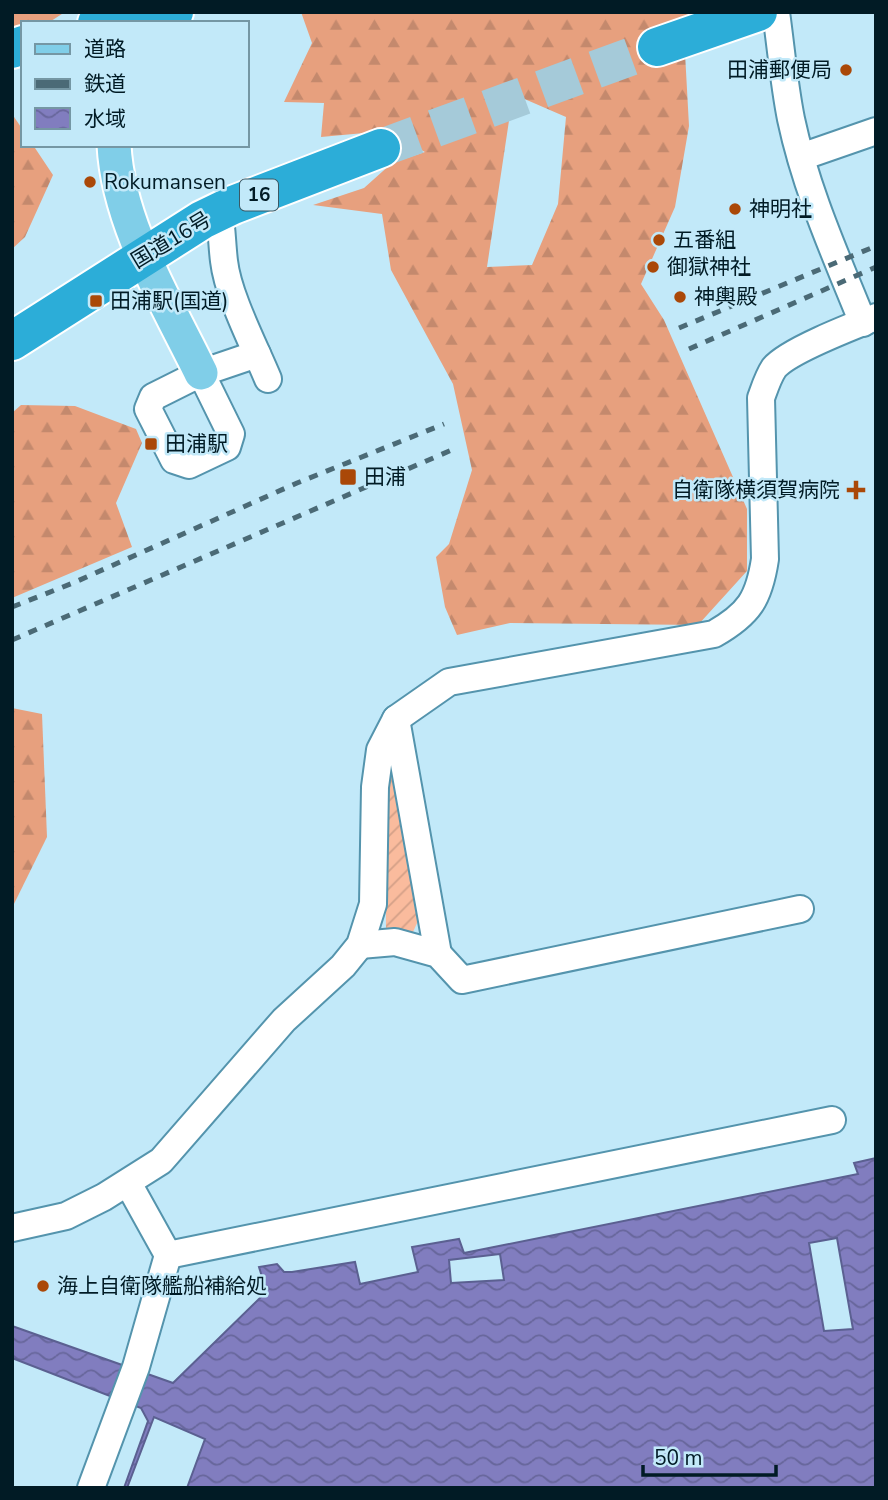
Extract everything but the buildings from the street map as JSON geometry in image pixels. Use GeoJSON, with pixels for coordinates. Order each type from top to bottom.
{"type":"FeatureCollection","features":[{"type":"Feature","properties":{"kind":"highway"},"geometry":{"type":"LineString","coordinates":[[113,21],[174,12]]}},
{"type":"Feature","properties":{"kind":"highway"},"geometry":{"type":"LineString","coordinates":[[657,47],[758,12]]}},
{"type":"Feature","properties":{"kind":"highway","name":"国道16号"},"geometry":{"type":"LineString","coordinates":[[12,341],[184,230],[219,212],[381,148]]}},
{"type":"Feature","properties":{"kind":"main road"},"geometry":{"type":"LineString","coordinates":[[114,147],[115,168],[122,194],[144,256],[201,373]]}},
{"type":"Feature","properties":{"kind":"street"},"geometry":{"type":"LineString","coordinates":[[12,1228],[66,1216],[128,1183],[161,1161],[284,1020],[343,966],[359,945],[373,904],[375,787],[380,750],[396,719],[449,682],[714,634],[736,621],[751,606],[761,583],[765,559],[761,398],[768,379],[776,366],[791,355],[869,320],[824,229],[801,157],[791,118],[776,12]]}},
{"type":"Feature","properties":{"kind":"street"},"geometry":{"type":"LineString","coordinates":[[801,157],[876,131]]}},
{"type":"Feature","properties":{"kind":"street"},"geometry":{"type":"LineString","coordinates":[[219,212],[224,261],[233,293],[268,379]]}},
{"type":"Feature","properties":{"kind":"street"},"geometry":{"type":"LineString","coordinates":[[201,373],[257,354]]}},
{"type":"Feature","properties":{"kind":"street"},"geometry":{"type":"LineString","coordinates":[[396,719],[438,954]]}},
{"type":"Feature","properties":{"kind":"street"},"geometry":{"type":"LineString","coordinates":[[359,945],[395,942],[438,954],[462,980],[800,909]]}},
{"type":"Feature","properties":{"kind":"street"},"geometry":{"type":"LineString","coordinates":[[168,1255],[832,1120]]}},
{"type":"Feature","properties":{"kind":"street"},"geometry":{"type":"LineString","coordinates":[[91,1488],[136,1367],[168,1255],[128,1183]]}},
{"type":"Feature","properties":{"kind":"green space"},"geometry":{"type":"Polygon","coordinates":[[[12,12],[65,12],[51,21],[21,21],[21,40],[12,45],[12,12]]]}},
{"type":"Feature","properties":{"kind":"green space"},"geometry":{"type":"Polygon","coordinates":[[[301,12],[689,12],[685,53],[689,126],[675,207],[641,284],[664,320],[747,509],[747,571],[698,625],[510,623],[457,635],[445,607],[436,557],[449,544],[472,470],[453,384],[391,270],[382,214],[313,205],[364,188],[392,163],[425,152],[386,131],[321,137],[324,103],[284,102],[312,43],[301,12]],[[513,94],[487,267],[532,265],[558,204],[566,117],[513,94]]]}},
{"type":"Feature","properties":{"kind":"green space"},"geometry":{"type":"Polygon","coordinates":[[[12,114],[21,127],[21,147],[34,147],[53,175],[25,237],[12,249],[12,114]]]}},
{"type":"Feature","properties":{"kind":"green space"},"geometry":{"type":"Polygon","coordinates":[[[21,405],[75,406],[136,429],[142,443],[116,503],[132,547],[12,598],[12,413],[21,405]]]}},
{"type":"Feature","properties":{"kind":"green space"},"geometry":{"type":"Polygon","coordinates":[[[12,708],[42,714],[47,837],[12,908],[12,708]]]}},
{"type":"Feature","properties":{"kind":"shaded area"},"geometry":{"type":"Polygon","coordinates":[[[390,772],[397,777],[422,912],[413,932],[386,930],[385,775],[390,772]]]}},
{"type":"Feature","properties":{"kind":"water"},"geometry":{"type":"Polygon","coordinates":[[[876,1158],[876,1488],[187,1488],[205,1439],[154,1417],[127,1488],[124,1488],[148,1421],[141,1408],[12,1358],[12,1326],[173,1383],[264,1294],[266,1290],[259,1267],[277,1264],[284,1272],[292,1272],[355,1262],[360,1284],[418,1272],[412,1247],[459,1239],[464,1253],[858,1174],[854,1163],[876,1158]],[[837,1238],[809,1243],[824,1331],[853,1329],[837,1238]],[[500,1254],[449,1260],[451,1283],[504,1280],[500,1254]]]}},
{"type":"Feature","properties":{"kind":"tunnel"},"geometry":{"type":"LineString","coordinates":[[381,148],[657,47]]}},
{"type":"Feature","properties":{"kind":"railway"},"geometry":{"type":"LineString","coordinates":[[679,328],[876,246]]}},
{"type":"Feature","properties":{"kind":"railway"},"geometry":{"type":"LineString","coordinates":[[689,349],[876,267]]}},
{"type":"Feature","properties":{"kind":"railway"},"geometry":{"type":"LineString","coordinates":[[12,607],[73,583],[297,483],[444,424]]}},
{"type":"Feature","properties":{"kind":"railway"},"geometry":{"type":"LineString","coordinates":[[12,640],[454,449]]}},
{"type":"Feature","properties":{"kind":"place","name":"田浦郵便局"},"geometry":{"type":"Point","coordinates":[846,70]}},
{"type":"Feature","properties":{"kind":"place","name":"Rokumansen"},"geometry":{"type":"Point","coordinates":[90,182]}},
{"type":"Feature","properties":{"kind":"place","name":"神明社"},"geometry":{"type":"Point","coordinates":[735,209]}},
{"type":"Feature","properties":{"kind":"place","name":"五番組"},"geometry":{"type":"Point","coordinates":[659,240]}},
{"type":"Feature","properties":{"kind":"place","name":"御獄神社"},"geometry":{"type":"Point","coordinates":[653,267]}},
{"type":"Feature","properties":{"kind":"place","name":"神輿殿"},"geometry":{"type":"Point","coordinates":[680,297]}},
{"type":"Feature","properties":{"kind":"place","name":"田浦駅(国道)"},"geometry":{"type":"Point","coordinates":[96,301]}},
{"type":"Feature","properties":{"kind":"place","name":"田浦駅"},"geometry":{"type":"Point","coordinates":[151,444]}},
{"type":"Feature","properties":{"kind":"place","name":"田浦"},"geometry":{"type":"Point","coordinates":[348,477]}},
{"type":"Feature","properties":{"kind":"place","name":"自衛隊横須賀病院"},"geometry":{"type":"Point","coordinates":[856,490]}},
{"type":"Feature","properties":{"kind":"place","name":"海上自衛隊艦船補給処"},"geometry":{"type":"Point","coordinates":[43,1286]}}]}
